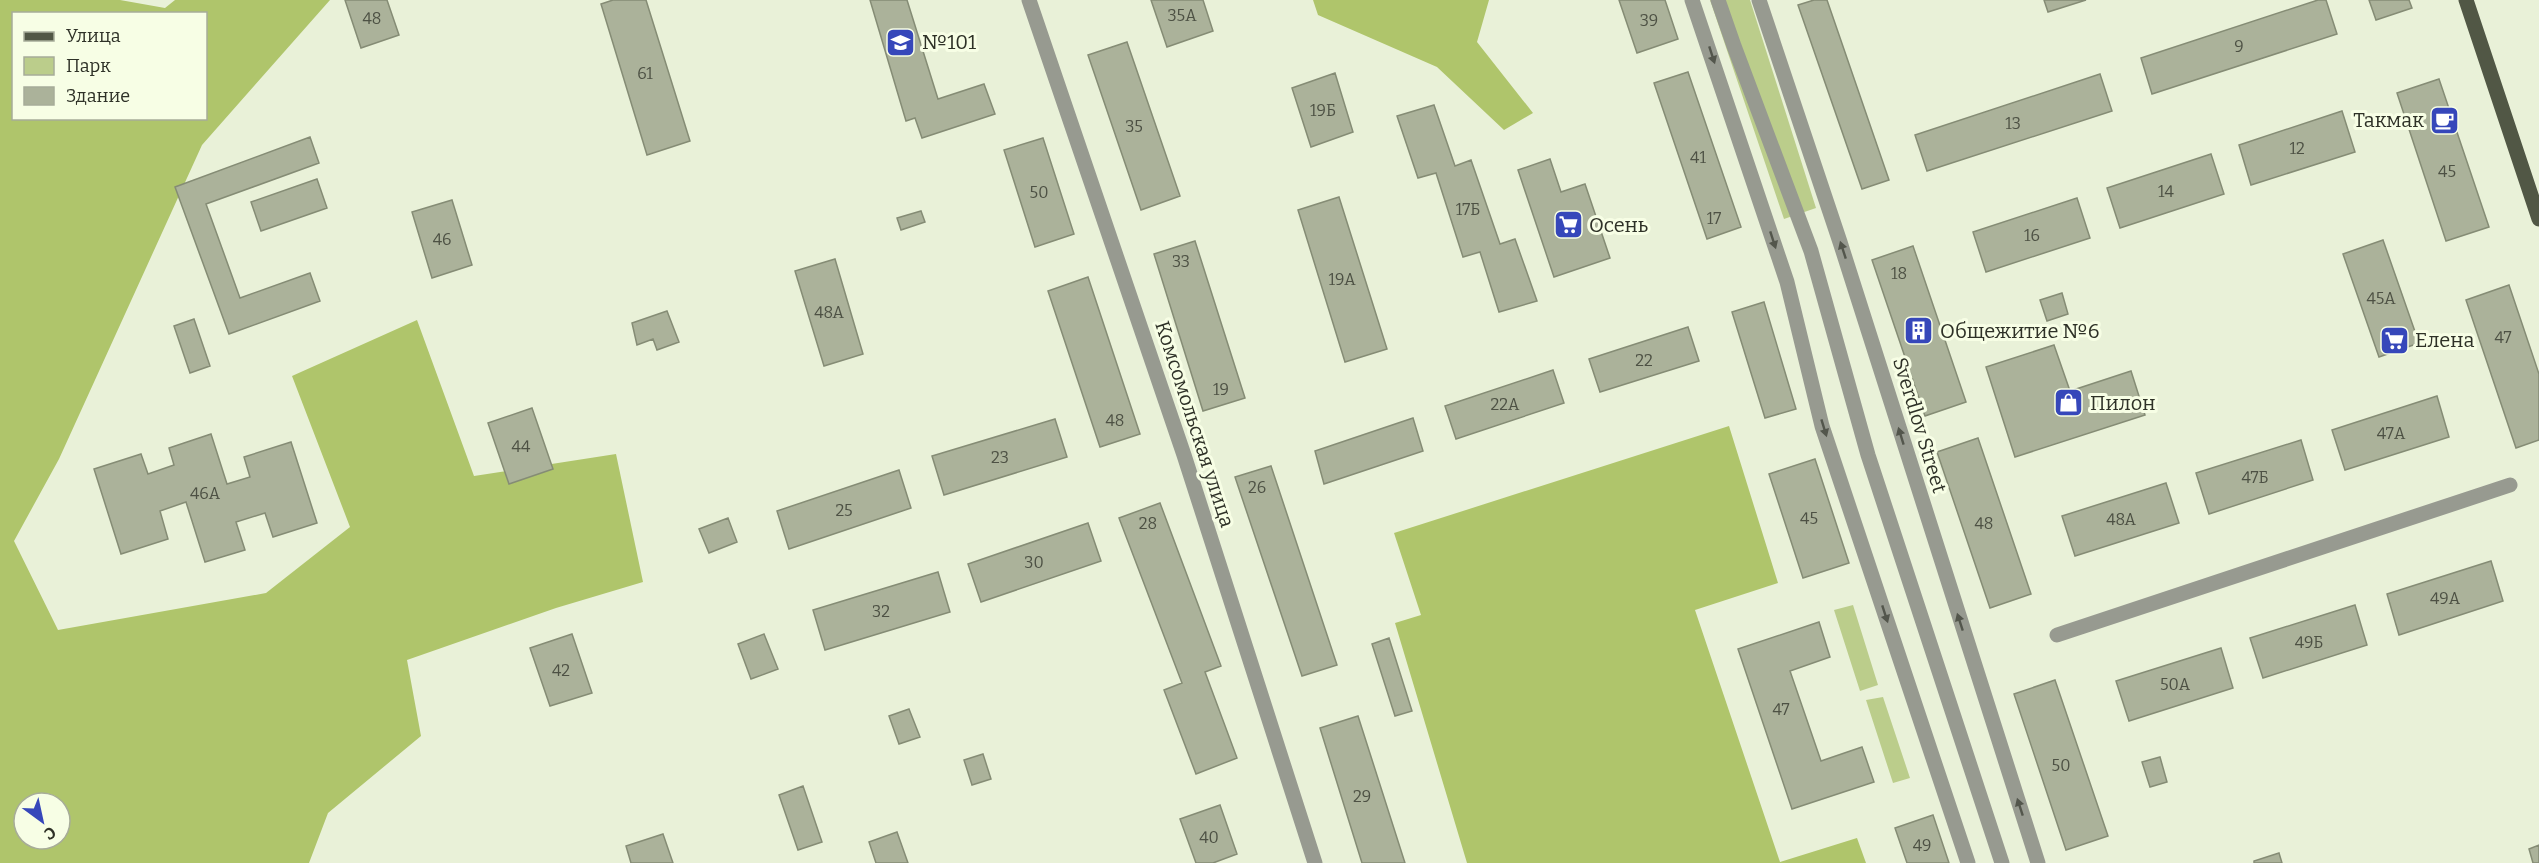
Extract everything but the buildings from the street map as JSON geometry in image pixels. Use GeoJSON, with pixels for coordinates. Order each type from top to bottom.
{"type":"FeatureCollection","features":[{"type":"Feature","properties":{"kind":"main road"},"geometry":{"type":"LineString","coordinates":[[2466,0],[2539,219]]}},
{"type":"Feature","properties":{"kind":"street","name":"Комсомольская улица"},"geometry":{"type":"LineString","coordinates":[[1029,0],[1187,466],[1315,863]]}},
{"type":"Feature","properties":{"kind":"street"},"geometry":{"type":"LineString","coordinates":[[1692,0],[1787,282],[1822,426],[1968,863]]}},
{"type":"Feature","properties":{"kind":"street"},"geometry":{"type":"LineString","coordinates":[[1718,0],[1818,273],[1868,455],[2002,863]]}},
{"type":"Feature","properties":{"kind":"street","name":"Sverdlov Street"},"geometry":{"type":"LineString","coordinates":[[1759,0],[1844,252],[2038,863]]}},
{"type":"Feature","properties":{"kind":"street"},"geometry":{"type":"LineString","coordinates":[[2057,636],[2510,485]]}},
{"type":"Feature","properties":{"kind":"green space"},"geometry":{"type":"Polygon","coordinates":[[[0,0],[120,0],[165,8],[175,0],[330,0],[202,145],[59,459],[14,541],[58,630],[266,593],[350,527],[292,376],[417,320],[474,476],[616,454],[643,582],[556,608],[407,660],[421,736],[328,813],[309,863],[0,863],[0,0]]]}},
{"type":"Feature","properties":{"kind":"green space"},"geometry":{"type":"Polygon","coordinates":[[[1313,0],[1489,0],[1477,42],[1533,113],[1504,130],[1437,67],[1318,15],[1313,0]]]}},
{"type":"Feature","properties":{"kind":"green space"},"geometry":{"type":"Polygon","coordinates":[[[1710,0],[1750,0],[1816,208],[1784,219],[1710,0]]]}},
{"type":"Feature","properties":{"kind":"green space"},"geometry":{"type":"Polygon","coordinates":[[[1729,426],[1778,583],[1695,610],[1780,862],[1857,838],[1866,863],[1467,863],[1395,623],[1421,615],[1394,533],[1729,426]]]}},
{"type":"Feature","properties":{"kind":"green space"},"geometry":{"type":"Polygon","coordinates":[[[1853,605],[1878,685],[1860,691],[1834,610],[1853,605]]]}},
{"type":"Feature","properties":{"kind":"green space"},"geometry":{"type":"Polygon","coordinates":[[[1883,697],[1910,778],[1893,783],[1866,700],[1883,697]]]}},
{"type":"Feature","properties":{"kind":"place","name":"№101"},"geometry":{"type":"Point","coordinates":[901,42]}},
{"type":"Feature","properties":{"kind":"place","name":"Такмак"},"geometry":{"type":"Point","coordinates":[2445,120]}},
{"type":"Feature","properties":{"kind":"place","name":"Осень"},"geometry":{"type":"Point","coordinates":[1568,225]}},
{"type":"Feature","properties":{"kind":"place","name":"Общежитие №6"},"geometry":{"type":"Point","coordinates":[1919,331]}},
{"type":"Feature","properties":{"kind":"place","name":"Елена"},"geometry":{"type":"Point","coordinates":[2394,340]}},
{"type":"Feature","properties":{"kind":"place","name":"Пилон"},"geometry":{"type":"Point","coordinates":[2069,403]}}]}
